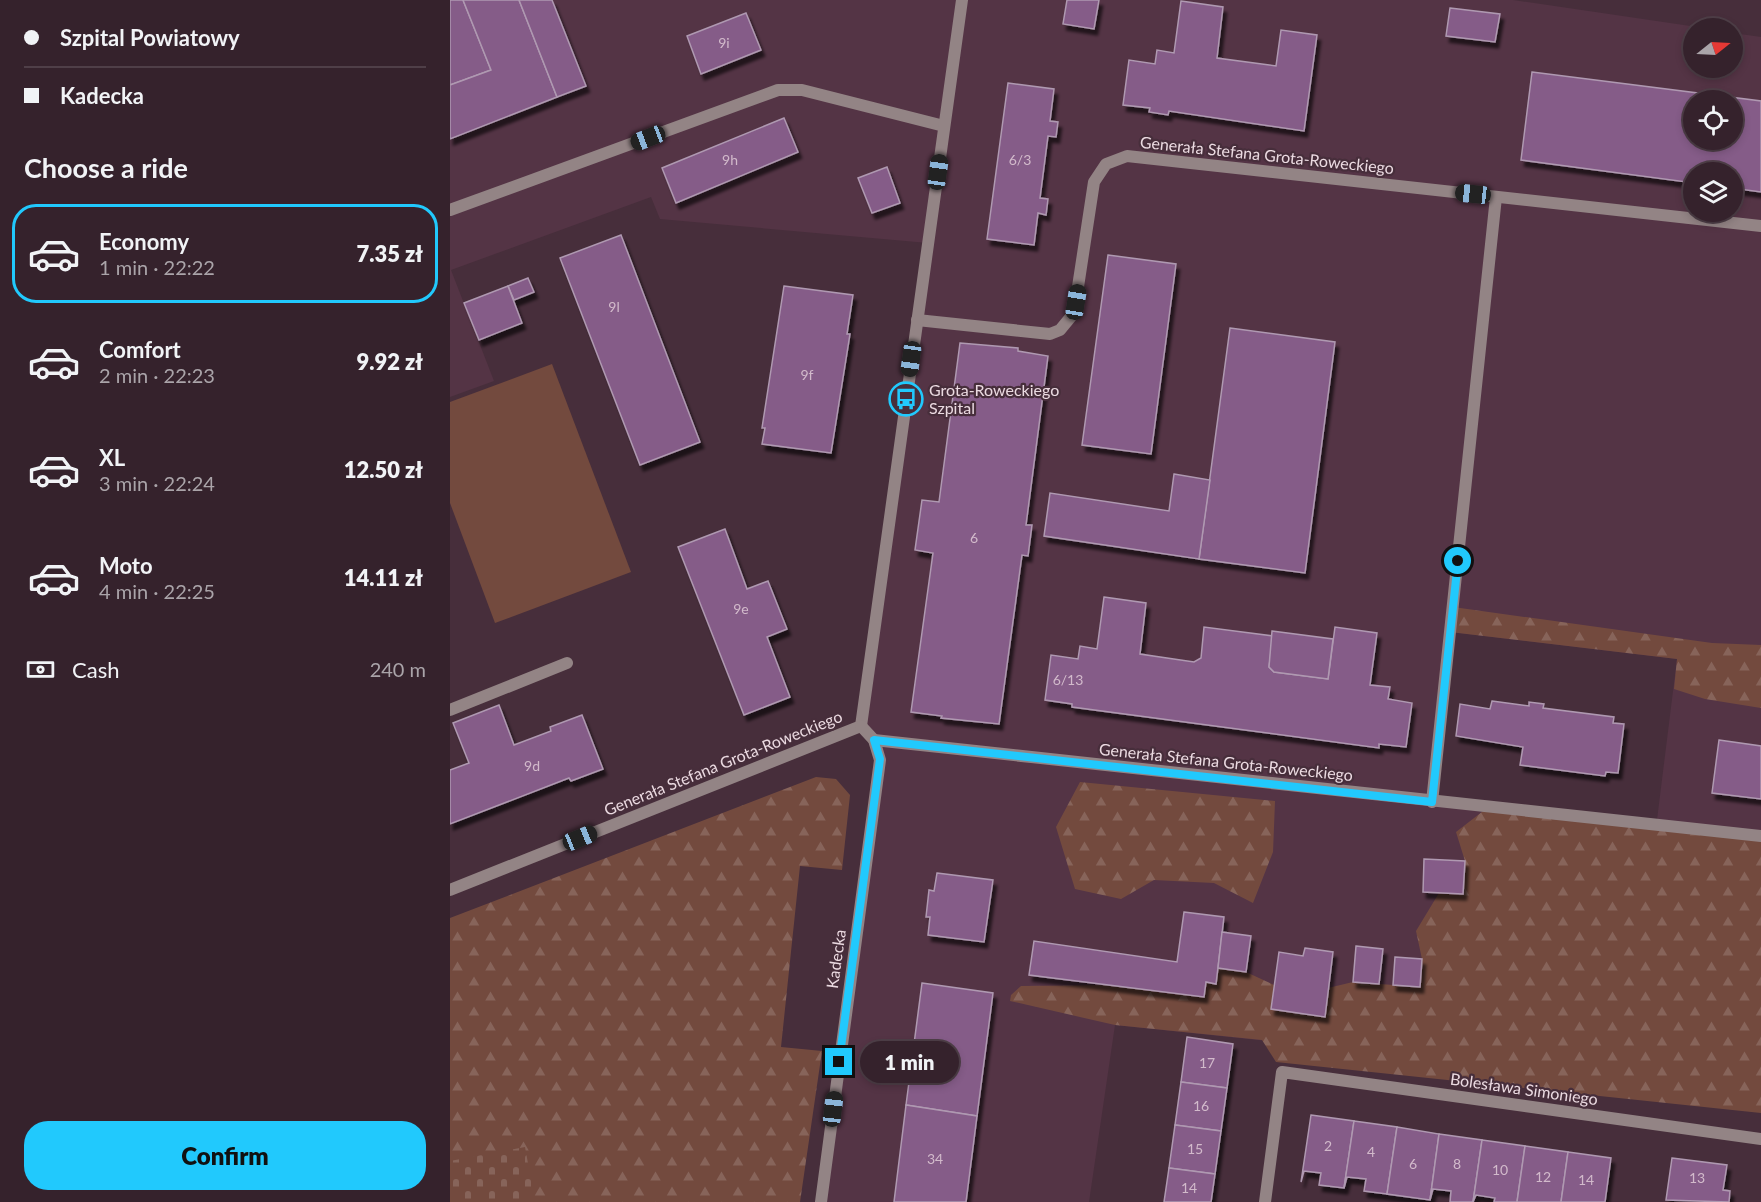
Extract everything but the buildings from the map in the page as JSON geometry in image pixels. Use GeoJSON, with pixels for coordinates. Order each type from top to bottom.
{"type":"FeatureCollection","features":[{"type":"Feature","properties":{"kind":"street","name":"Generała Stefana Grota-Roweckiego"},"geometry":{"type":"LineString","coordinates":[[450,890],[861,726],[962,0]]}},
{"type":"Feature","properties":{"kind":"street"},"geometry":{"type":"LineString","coordinates":[[450,210],[454,211],[777,90],[802,90],[944,126]]}},
{"type":"Feature","properties":{"kind":"street","name":"Generała Stefana Grota-Roweckiego"},"geometry":{"type":"LineString","coordinates":[[917,320],[1039,334],[1060,330],[1074,313],[1094,182],[1099,172],[1116,158],[1127,156],[1761,226]]}},
{"type":"Feature","properties":{"kind":"street"},"geometry":{"type":"LineString","coordinates":[[1432,802],[1496,197]]}},
{"type":"Feature","properties":{"kind":"street"},"geometry":{"type":"LineString","coordinates":[[450,710],[567,663]]}},
{"type":"Feature","properties":{"kind":"street"},"geometry":{"type":"LineString","coordinates":[[861,726],[874,740]]}},
{"type":"Feature","properties":{"kind":"street","name":"Generała Stefana Grota-Roweckiego"},"geometry":{"type":"LineString","coordinates":[[874,740],[1761,836]]}},
{"type":"Feature","properties":{"kind":"street","name":"Kadecka"},"geometry":{"type":"LineString","coordinates":[[821,1202],[880,759],[874,740]]}},
{"type":"Feature","properties":{"kind":"street","name":"Bolesława Simoniego"},"geometry":{"type":"LineString","coordinates":[[1265,1202],[1282,1072],[1761,1139]]}},
{"type":"Feature","properties":{"kind":"shaded area"},"geometry":{"type":"Polygon","coordinates":[[[450,0],[1513,0],[1683,25],[1683,78],[1743,78],[1743,34],[1761,37],[1761,869],[1652,860],[1677,659],[1450,632],[1432,802],[1487,808],[1459,1061],[1115,1025],[1089,1202],[821,1202],[880,760],[861,726],[928,243],[660,219],[651,197],[451,270],[494,381],[450,397],[450,0]]]}},
{"type":"Feature","properties":{"kind":"green space"},"geometry":{"type":"Polygon","coordinates":[[[552,364],[631,572],[495,623],[450,503],[450,402],[552,364]]]}},
{"type":"Feature","properties":{"kind":"green space"},"geometry":{"type":"Polygon","coordinates":[[[1453,607],[1712,643],[1761,645],[1761,708],[1705,699],[1674,689],[1677,659],[1450,632],[1453,607]]]}},
{"type":"Feature","properties":{"kind":"green space"},"geometry":{"type":"Polygon","coordinates":[[[816,777],[836,779],[850,795],[842,870],[800,866],[781,1047],[822,1051],[800,1202],[450,1202],[450,918],[816,777]]]}},
{"type":"Feature","properties":{"kind":"green space"},"geometry":{"type":"Polygon","coordinates":[[[1080,782],[1275,801],[1273,852],[1253,903],[1214,883],[1154,880],[1121,899],[1075,889],[1056,827],[1080,782]]]}},
{"type":"Feature","properties":{"kind":"green space"},"geometry":{"type":"Polygon","coordinates":[[[1487,808],[1761,836],[1761,1113],[1276,1062],[1262,1040],[1115,1025],[1010,1001],[1011,995],[1021,986],[1116,985],[1203,997],[1206,982],[1216,983],[1218,968],[1246,972],[1274,985],[1271,1009],[1325,1017],[1328,988],[1353,982],[1420,987],[1422,959],[1416,931],[1439,893],[1463,894],[1465,861],[1456,832],[1487,808]]]}},
{"type":"Feature","properties":{"kind":"green space"},"geometry":{"type":"Polygon","coordinates":[[[525,1147],[535,1202],[450,1202],[450,1161],[525,1147]]]}},
{"type":"Feature","properties":{"kind":"place","name":"Grota-Roweckiego Szpital"},"geometry":{"type":"Point","coordinates":[906,399]}},
{"type":"Feature","properties":{"kind":"route"},"geometry":{"type":"LineString","coordinates":[[839,1062],[880,759],[874,740],[1432,802],[1458,561]]}}]}
